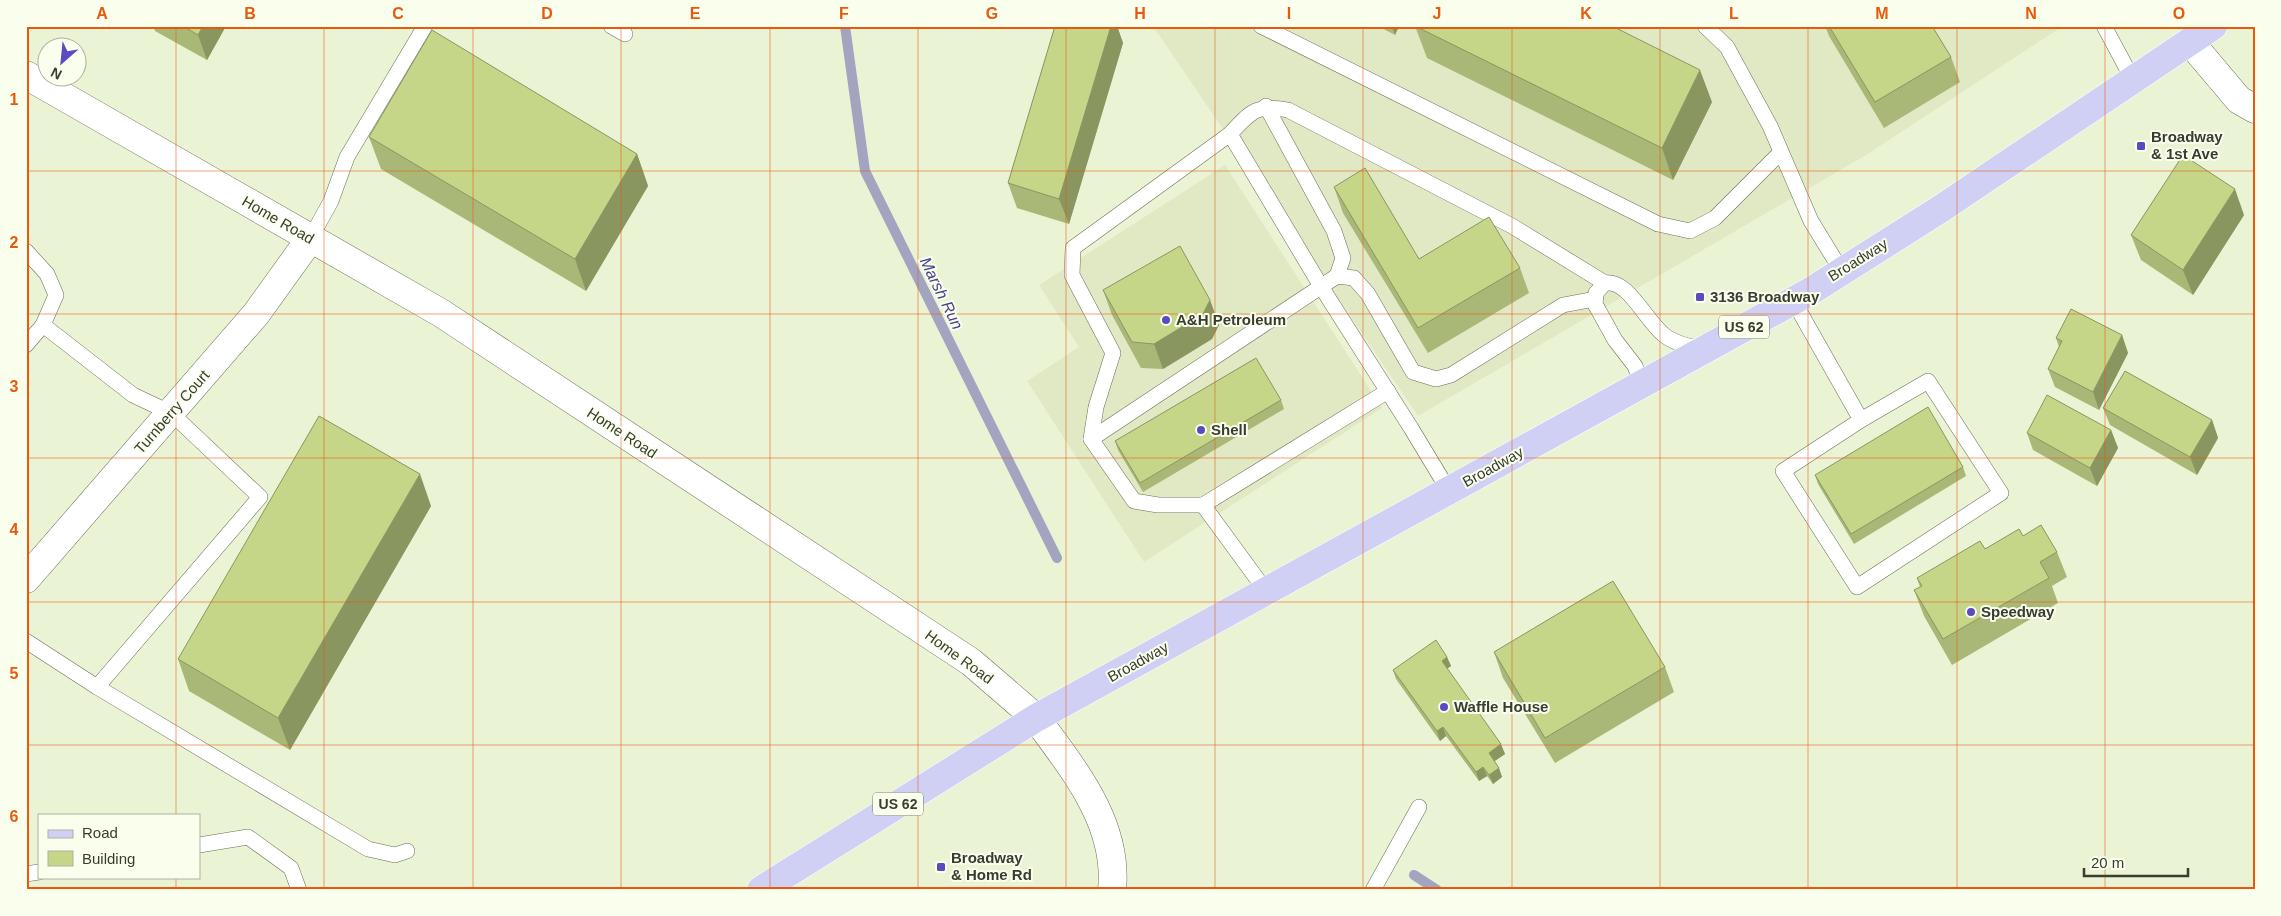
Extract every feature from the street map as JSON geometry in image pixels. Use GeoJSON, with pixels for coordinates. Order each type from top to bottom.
{"type":"FeatureCollection","features":[{"type":"Feature","properties":{"kind":"main road","name":"Broadway"},"geometry":{"type":"LineString","coordinates":[[761,890],[1036,718],[1793,300],[1950,202],[2213,26]]}},
{"type":"Feature","properties":{"kind":"street"},"geometry":{"type":"LineString","coordinates":[[2190,42],[2239,100],[2255,109]]}},
{"type":"Feature","properties":{"kind":"street","name":"Home Road"},"geometry":{"type":"LineString","coordinates":[[26,75],[441,313],[971,662],[1036,718],[1088,789],[1102,823],[1114,870],[1112,890]]}},
{"type":"Feature","properties":{"kind":"street","name":"Turnberry Court"},"geometry":{"type":"LineString","coordinates":[[26,579],[256,314],[310,239]]}},
{"type":"Feature","properties":{"kind":"lane"},"geometry":{"type":"LineString","coordinates":[[310,239],[332,201],[347,157],[425,26]]}},
{"type":"Feature","properties":{"kind":"lane"},"geometry":{"type":"LineString","coordinates":[[612,26],[625,34]]}},
{"type":"Feature","properties":{"kind":"lane"},"geometry":{"type":"LineString","coordinates":[[1261,26],[1658,224],[1690,231],[1715,218],[1781,152]]}},
{"type":"Feature","properties":{"kind":"lane"},"geometry":{"type":"LineString","coordinates":[[1705,26],[1727,48],[1770,126],[1811,221],[1841,270]]}},
{"type":"Feature","properties":{"kind":"lane"},"geometry":{"type":"LineString","coordinates":[[2104,26],[2133,80]]}},
{"type":"Feature","properties":{"kind":"lane"},"geometry":{"type":"LineString","coordinates":[[1091,439],[1338,276],[1343,258],[1334,231],[1266,106]]}},
{"type":"Feature","properties":{"kind":"lane"},"geometry":{"type":"LineString","coordinates":[[1388,391],[1203,506],[1158,505],[1134,501],[1091,439],[1096,407],[1112,353],[1072,275],[1073,248],[1230,134],[1245,118],[1266,106],[1288,110],[1512,226],[1605,283]]}},
{"type":"Feature","properties":{"kind":"lane"},"geometry":{"type":"LineString","coordinates":[[1230,134],[1322,288],[1388,391],[1448,491]]}},
{"type":"Feature","properties":{"kind":"lane"},"geometry":{"type":"LineString","coordinates":[[26,251],[48,274],[56,294],[43,325],[26,345]]}},
{"type":"Feature","properties":{"kind":"lane"},"geometry":{"type":"LineString","coordinates":[[1338,276],[1354,278],[1368,294],[1413,372],[1436,379],[1452,375],[1563,305],[1595,299]]}},
{"type":"Feature","properties":{"kind":"lane"},"geometry":{"type":"LineString","coordinates":[[1642,384],[1635,366],[1615,340],[1596,304],[1596,293],[1605,283],[1611,282],[1626,289],[1648,320],[1665,336],[1689,347],[1705,349]]}},
{"type":"Feature","properties":{"kind":"lane"},"geometry":{"type":"LineString","coordinates":[[1793,300],[1861,420]]}},
{"type":"Feature","properties":{"kind":"lane"},"geometry":{"type":"LineString","coordinates":[[43,325],[133,395],[171,413],[260,497],[97,687]]}},
{"type":"Feature","properties":{"kind":"lane"},"geometry":{"type":"LineString","coordinates":[[1928,381],[2001,494],[1857,587],[1783,471],[1861,420],[1928,381]]}},
{"type":"Feature","properties":{"kind":"lane"},"geometry":{"type":"LineString","coordinates":[[1203,506],[1266,591]]}},
{"type":"Feature","properties":{"kind":"lane"},"geometry":{"type":"LineString","coordinates":[[26,641],[97,687],[368,850],[395,855],[408,851]]}},
{"type":"Feature","properties":{"kind":"lane"},"geometry":{"type":"LineString","coordinates":[[1373,890],[1419,807]]}},
{"type":"Feature","properties":{"kind":"lane"},"geometry":{"type":"LineString","coordinates":[[200,845],[248,837],[291,868],[299,890]]}},
{"type":"Feature","properties":{"kind":"shaded area"},"geometry":{"type":"Polygon","coordinates":[[[1153,26],[2063,26],[1866,155],[1418,416],[1153,26]]]}},
{"type":"Feature","properties":{"kind":"shaded area"},"geometry":{"type":"Polygon","coordinates":[[[1225,165],[1382,408],[1144,562],[1027,381],[1079,347],[1039,285],[1225,165]]]}},
{"type":"Feature","properties":{"kind":"building"},"geometry":{"type":"Polygon","coordinates":[[[183,26],[203,26],[198,35],[183,26]]]}},
{"type":"Feature","properties":{"kind":"building"},"geometry":{"type":"Polygon","coordinates":[[[1055,26],[1111,26],[1059,199],[1008,183],[1055,26]]]}},
{"type":"Feature","properties":{"kind":"building"},"geometry":{"type":"Polygon","coordinates":[[[1415,26],[1612,26],[1700,70],[1662,148],[1415,26]]]}},
{"type":"Feature","properties":{"kind":"building"},"geometry":{"type":"Polygon","coordinates":[[[1829,26],[1932,26],[1951,57],[1875,102],[1829,26]]]}},
{"type":"Feature","properties":{"kind":"building"},"geometry":{"type":"Polygon","coordinates":[[[432,30],[637,154],[575,259],[369,137],[432,30]]]}},
{"type":"Feature","properties":{"kind":"building"},"geometry":{"type":"Polygon","coordinates":[[[2183,155],[2235,189],[2183,270],[2131,235],[2183,155]]]}},
{"type":"Feature","properties":{"kind":"building"},"geometry":{"type":"Polygon","coordinates":[[[1365,168],[1419,259],[1489,217],[1520,268],[1418,328],[1334,187],[1365,168]]]}},
{"type":"Feature","properties":{"kind":"building"},"geometry":{"type":"Polygon","coordinates":[[[1180,246],[1210,300],[1203,314],[1154,344],[1132,342],[1103,290],[1180,246]]]}},
{"type":"Feature","properties":{"kind":"building"},"geometry":{"type":"Polygon","coordinates":[[[2071,309],[2122,335],[2093,392],[2048,369],[2062,341],[2056,338],[2071,309]]]}},
{"type":"Feature","properties":{"kind":"building","name":"Shell"},"geometry":{"type":"Polygon","coordinates":[[[1256,358],[1281,400],[1140,483],[1115,441],[1256,358]]]}},
{"type":"Feature","properties":{"kind":"building"},"geometry":{"type":"Polygon","coordinates":[[[2125,371],[2212,420],[2190,457],[2103,408],[2125,371]]]}},
{"type":"Feature","properties":{"kind":"building"},"geometry":{"type":"Polygon","coordinates":[[[2047,395],[2111,430],[2090,468],[2027,433],[2047,395]]]}},
{"type":"Feature","properties":{"kind":"building"},"geometry":{"type":"Polygon","coordinates":[[[1928,407],[1963,467],[1851,534],[1815,475],[1928,407]]]}},
{"type":"Feature","properties":{"kind":"building"},"geometry":{"type":"Polygon","coordinates":[[[319,416],[420,474],[278,718],[178,659],[319,416]]]}},
{"type":"Feature","properties":{"kind":"building"},"geometry":{"type":"Polygon","coordinates":[[[2041,525],[2057,552],[2040,562],[2049,578],[1943,639],[1914,590],[1922,586],[1917,578],[1980,541],[1985,549],[2019,529],[2023,536],[2041,525]]]}},
{"type":"Feature","properties":{"kind":"building"},"geometry":{"type":"Polygon","coordinates":[[[1613,581],[1665,667],[1545,738],[1494,652],[1613,581]]]}},
{"type":"Feature","properties":{"kind":"building","name":"Waffle House"},"geometry":{"type":"Polygon","coordinates":[[[1436,640],[1447,657],[1442,661],[1501,744],[1489,753],[1499,768],[1489,775],[1483,767],[1476,772],[1443,727],[1437,731],[1393,670],[1436,640]]]}},
{"type":"Feature","properties":{"kind":"waterway","name":"Marsh Run"},"geometry":{"type":"LineString","coordinates":[[845,26],[865,171],[1057,558]]}},
{"type":"Feature","properties":{"kind":"waterway","name":"Marsh Run"},"geometry":{"type":"LineString","coordinates":[[1414,875],[1437,890]]}},
{"type":"Feature","properties":{"kind":"place","name":"Broadway & 1st Ave"},"geometry":{"type":"Point","coordinates":[2141,146]}},
{"type":"Feature","properties":{"kind":"place","name":"3136 Broadway"},"geometry":{"type":"Point","coordinates":[1700,297]}},
{"type":"Feature","properties":{"kind":"place","name":"A&H Petroleum"},"geometry":{"type":"Point","coordinates":[1166,320]}},
{"type":"Feature","properties":{"kind":"place","name":"Shell"},"geometry":{"type":"Point","coordinates":[1201,430]}},
{"type":"Feature","properties":{"kind":"place","name":"Speedway"},"geometry":{"type":"Point","coordinates":[1971,612]}},
{"type":"Feature","properties":{"kind":"place","name":"Waffle House"},"geometry":{"type":"Point","coordinates":[1444,707]}},
{"type":"Feature","properties":{"kind":"place","name":"Broadway & Home Rd"},"geometry":{"type":"Point","coordinates":[941,867]}}]}
